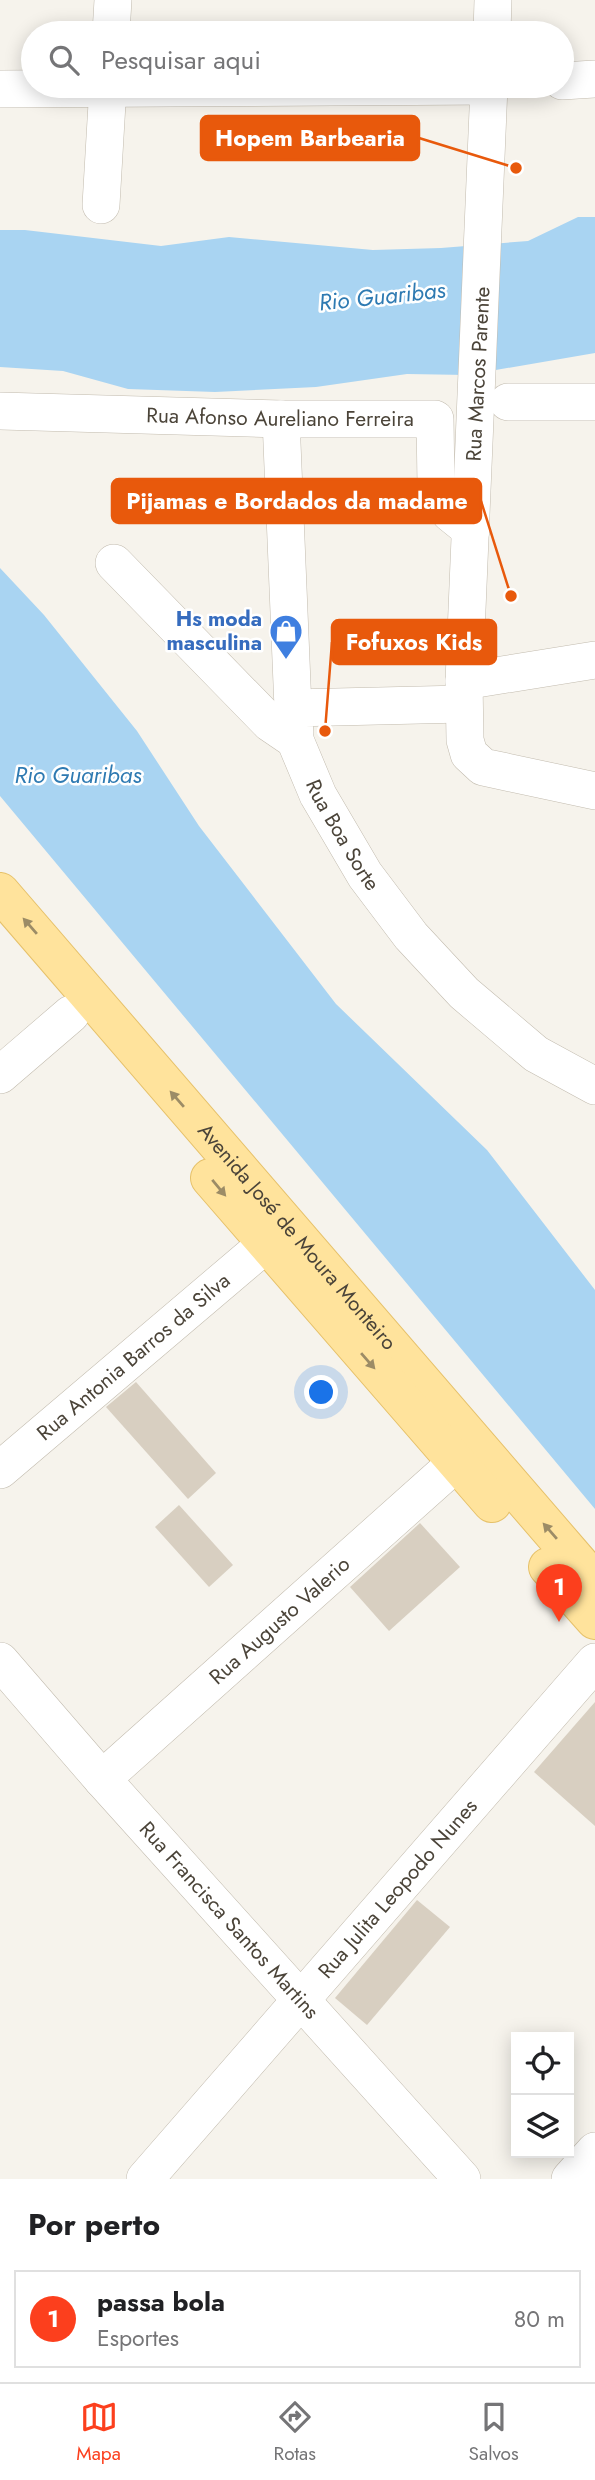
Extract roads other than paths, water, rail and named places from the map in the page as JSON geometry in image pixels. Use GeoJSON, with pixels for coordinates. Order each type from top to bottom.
{"type":"FeatureCollection","features":[{"type":"Feature","properties":{"kind":"main road","name":"Avenida José de Moura Monteiro"},"geometry":{"type":"LineString","coordinates":[[0,892],[595,1582]]}},
{"type":"Feature","properties":{"kind":"main road","name":"Avenida José de Moura Monteiro"},"geometry":{"type":"LineString","coordinates":[[0,932],[266,1244],[595,1620]]}},
{"type":"Feature","properties":{"kind":"street"},"geometry":{"type":"LineString","coordinates":[[112,21],[113,0]]}},
{"type":"Feature","properties":{"kind":"street"},"geometry":{"type":"LineString","coordinates":[[492,21],[493,0]]}},
{"type":"Feature","properties":{"kind":"street"},"geometry":{"type":"LineString","coordinates":[[574,80],[595,79]]}},
{"type":"Feature","properties":{"kind":"street"},"geometry":{"type":"LineString","coordinates":[[0,89],[21,89]]}},
{"type":"Feature","properties":{"kind":"street"},"geometry":{"type":"LineString","coordinates":[[101,205],[107,98]]}},
{"type":"Feature","properties":{"kind":"street","name":"Rua Marcos Parente"},"geometry":{"type":"LineString","coordinates":[[489,98],[485,202],[492,406],[471,530],[463,693],[465,740],[469,754],[483,767],[595,792]]}},
{"type":"Feature","properties":{"kind":"street"},"geometry":{"type":"LineString","coordinates":[[492,406],[595,402]]}},
{"type":"Feature","properties":{"kind":"street","name":"Rua Afonso Aureliano Ferreira"},"geometry":{"type":"LineString","coordinates":[[0,411],[281,419],[435,419],[436,486],[450,513],[471,530]]}},
{"type":"Feature","properties":{"kind":"street"},"geometry":{"type":"LineString","coordinates":[[281,419],[294,724]]}},
{"type":"Feature","properties":{"kind":"street"},"geometry":{"type":"LineString","coordinates":[[114,563],[270,723],[294,724],[463,693],[595,660]]}},
{"type":"Feature","properties":{"kind":"street","name":"Rua Boa Sorte"},"geometry":{"type":"LineString","coordinates":[[294,724],[318,795],[359,864],[411,936],[464,993],[536,1054],[595,1086]]}},
{"type":"Feature","properties":{"kind":"street"},"geometry":{"type":"LineString","coordinates":[[0,1075],[71,1014]]}},
{"type":"Feature","properties":{"kind":"street","name":"Rua Antonia Barros da Silva"},"geometry":{"type":"LineString","coordinates":[[0,1470],[266,1244]]}},
{"type":"Feature","properties":{"kind":"street","name":"Rua Augusto Valerio"},"geometry":{"type":"LineString","coordinates":[[102,1779],[456,1463]]}},
{"type":"Feature","properties":{"kind":"street","name":"Rua Francisca Santos Martins"},"geometry":{"type":"LineString","coordinates":[[0,1661],[102,1779],[462,2179]]}},
{"type":"Feature","properties":{"kind":"street","name":"Rua Julita Leopodo Nunes"},"geometry":{"type":"LineString","coordinates":[[145,2179],[595,1661]]}},
{"type":"Feature","properties":{"kind":"street"},"geometry":{"type":"LineString","coordinates":[[570,2179],[595,2151]]}},
{"type":"Feature","properties":{"kind":"water","name":"Rio Guaribas"},"geometry":{"type":"Polygon","coordinates":[[[578,217],[595,217],[595,353],[467,375],[407,374],[316,387],[215,392],[128,389],[63,371],[0,367],[0,230],[25,230],[161,246],[229,237],[373,250],[528,241],[578,217]]]}},
{"type":"Feature","properties":{"kind":"water","name":"Rio Guaribas"},"geometry":{"type":"Polygon","coordinates":[[[0,568],[44,615],[137,731],[199,826],[336,1004],[487,1150],[595,1290],[595,1509],[0,796],[0,568]]]}},
{"type":"Feature","properties":{"kind":"place","name":"Hopem Barbearia"},"geometry":{"type":"Point","coordinates":[516,168]}},
{"type":"Feature","properties":{"kind":"place","name":"Pijamas e Bordados da madame"},"geometry":{"type":"Point","coordinates":[511,596]}},
{"type":"Feature","properties":{"kind":"place","name":"Hs moda masculina"},"geometry":{"type":"Point","coordinates":[286,661]}},
{"type":"Feature","properties":{"kind":"place","name":"Fofuxos Kids"},"geometry":{"type":"Point","coordinates":[325,731]}},
{"type":"Feature","properties":{"kind":"place","name":"passa bola"},"geometry":{"type":"Point","coordinates":[559,1622]}}]}
